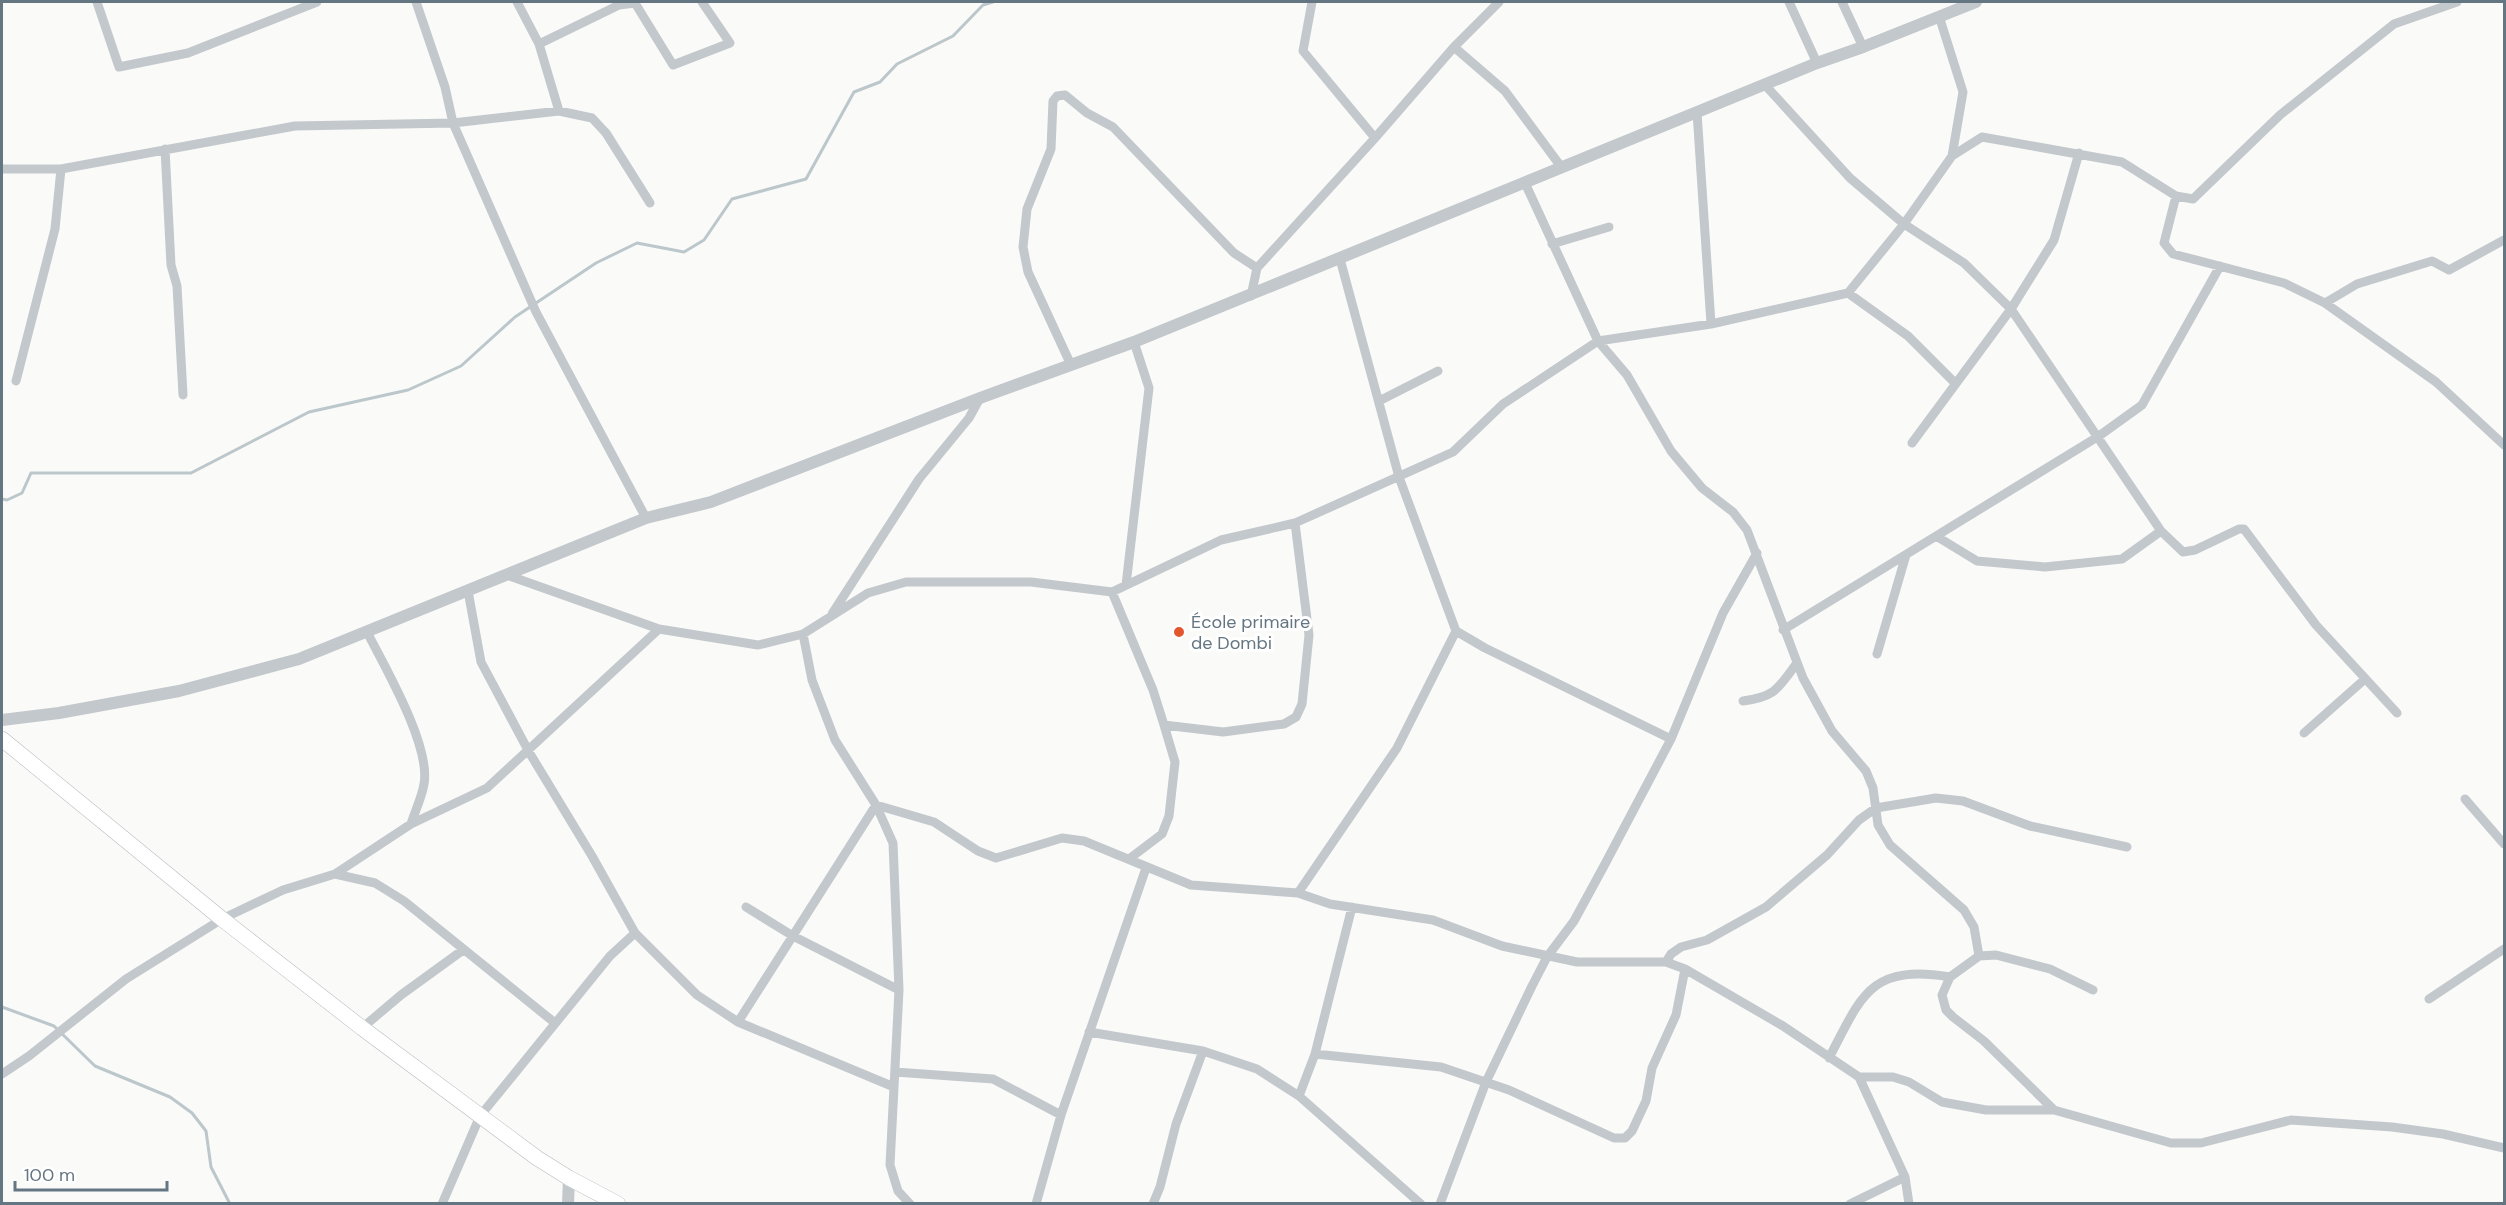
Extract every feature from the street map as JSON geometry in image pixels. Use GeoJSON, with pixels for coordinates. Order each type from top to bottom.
{"type":"FeatureCollection","features":[{"type":"Feature","properties":{"kind":"main road"},"geometry":{"type":"LineString","coordinates":[[2,740],[222,920],[362,1028],[480,1116],[569,1178],[618,1203]]}},
{"type":"Feature","properties":{"kind":"street"},"geometry":{"type":"LineString","coordinates":[[97,2],[119,67],[188,53],[317,2]]}},
{"type":"Feature","properties":{"kind":"street"},"geometry":{"type":"LineString","coordinates":[[416,2],[445,87],[453,123],[536,312],[646,518]]}},
{"type":"Feature","properties":{"kind":"street"},"geometry":{"type":"LineString","coordinates":[[518,2],[539,44],[559,111]]}},
{"type":"Feature","properties":{"kind":"street"},"geometry":{"type":"LineString","coordinates":[[539,44],[619,5],[637,2],[673,65],[730,43],[702,2]]}},
{"type":"Feature","properties":{"kind":"street"},"geometry":{"type":"LineString","coordinates":[[1312,2],[1303,51],[1375,138]]}},
{"type":"Feature","properties":{"kind":"street"},"geometry":{"type":"LineString","coordinates":[[1251,296],[1257,268],[1454,47],[1498,2]]}},
{"type":"Feature","properties":{"kind":"street"},"geometry":{"type":"LineString","coordinates":[[1789,2],[1817,63]]}},
{"type":"Feature","properties":{"kind":"street"},"geometry":{"type":"LineString","coordinates":[[1842,2],[1863,47]]}},
{"type":"Feature","properties":{"kind":"street"},"geometry":{"type":"LineString","coordinates":[[2,720],[179,691],[299,659],[646,518],[722,498],[980,398],[1134,342],[1817,63],[1976,2]]}},
{"type":"Feature","properties":{"kind":"street"},"geometry":{"type":"LineString","coordinates":[[507,575],[659,629],[758,645],[803,634],[868,593],[906,582],[1031,582],[1112,592],[1221,540],[1295,523],[1453,452],[1503,404],[1598,341],[1711,324],[1848,294],[1904,224],[1952,156],[1982,137],[2122,162],[2176,196],[2193,199],[2280,115],[2394,24],[2457,2]]}},
{"type":"Feature","properties":{"kind":"street"},"geometry":{"type":"LineString","coordinates":[[1939,16],[1963,92],[1952,156]]}},
{"type":"Feature","properties":{"kind":"street"},"geometry":{"type":"LineString","coordinates":[[1454,47],[1505,91],[1562,168]]}},
{"type":"Feature","properties":{"kind":"street"},"geometry":{"type":"LineString","coordinates":[[1765,84],[1850,178],[1904,224],[1964,263],[2011,309],[2099,436],[2161,531],[2183,552],[2195,550],[2244,529],[2316,625],[2397,713]]}},
{"type":"Feature","properties":{"kind":"street"},"geometry":{"type":"LineString","coordinates":[[1071,365],[1028,272],[1023,247],[1027,208],[1051,149],[1053,101],[1057,96],[1065,95],[1087,113],[1113,127],[1234,253],[1257,268]]}},
{"type":"Feature","properties":{"kind":"street"},"geometry":{"type":"LineString","coordinates":[[2,169],[61,169],[295,126],[453,123],[559,111],[592,118],[606,133],[650,204]]}},
{"type":"Feature","properties":{"kind":"street"},"geometry":{"type":"LineString","coordinates":[[1697,112],[1711,324]]}},
{"type":"Feature","properties":{"kind":"street"},"geometry":{"type":"LineString","coordinates":[[165,149],[171,265],[177,286],[183,395]]}},
{"type":"Feature","properties":{"kind":"street"},"geometry":{"type":"LineString","coordinates":[[1912,443],[2011,309],[2054,240],[2079,153]]}},
{"type":"Feature","properties":{"kind":"street"},"geometry":{"type":"LineString","coordinates":[[16,381],[55,229],[61,169]]}},
{"type":"Feature","properties":{"kind":"street"},"geometry":{"type":"LineString","coordinates":[[1525,183],[1598,341],[1627,375],[1671,451],[1702,488],[1733,512],[1747,530],[1797,663],[1832,731],[1866,771],[1873,788],[1878,825],[1890,845],[1964,910],[1974,927],[1979,957]]}},
{"type":"Feature","properties":{"kind":"street"},"geometry":{"type":"LineString","coordinates":[[2176,196],[2164,243],[2173,254],[2284,283],[2325,303],[2436,382],[2505,445]]}},
{"type":"Feature","properties":{"kind":"street"},"geometry":{"type":"LineString","coordinates":[[1552,244],[1610,227]]}},
{"type":"Feature","properties":{"kind":"street"},"geometry":{"type":"LineString","coordinates":[[2325,303],[2358,284],[2432,261],[2449,270],[2505,240]]}},
{"type":"Feature","properties":{"kind":"street"},"geometry":{"type":"LineString","coordinates":[[1340,259],[1399,477],[1456,631],[1485,648],[1671,739]]}},
{"type":"Feature","properties":{"kind":"street"},"geometry":{"type":"LineString","coordinates":[[1783,630],[2099,436],[2142,405],[2220,266]]}},
{"type":"Feature","properties":{"kind":"street"},"geometry":{"type":"LineString","coordinates":[[1848,294],[1908,336],[1955,383]]}},
{"type":"Feature","properties":{"kind":"street"},"geometry":{"type":"LineString","coordinates":[[1126,585],[1149,388],[1134,342]]}},
{"type":"Feature","properties":{"kind":"street"},"geometry":{"type":"LineString","coordinates":[[1379,401],[1438,371]]}},
{"type":"Feature","properties":{"kind":"street"},"geometry":{"type":"LineString","coordinates":[[831,616],[919,479],[969,418],[980,398]]}},
{"type":"Feature","properties":{"kind":"street"},"geometry":{"type":"LineString","coordinates":[[1164,725],[1223,732],[1284,724],[1296,717],[1302,704],[1309,634],[1295,523]]}},
{"type":"Feature","properties":{"kind":"street"},"geometry":{"type":"LineString","coordinates":[[1936,536],[1977,561],[2045,567],[2122,560],[2161,531]]}},
{"type":"Feature","properties":{"kind":"street"},"geometry":{"type":"LineString","coordinates":[[1440,1203],[1486,1082],[1547,957],[1575,921],[1671,739],[1723,613],[1757,553]]}},
{"type":"Feature","properties":{"kind":"street"},"geometry":{"type":"LineString","coordinates":[[1877,654],[1906,555]]}},
{"type":"Feature","properties":{"kind":"street"},"geometry":{"type":"LineString","coordinates":[[468,591],[481,662],[529,752],[592,856],[635,933],[697,995],[738,1022],[894,1087]]}},
{"type":"Feature","properties":{"kind":"street"},"geometry":{"type":"LineString","coordinates":[[1112,592],[1153,690],[1175,762],[1169,816],[1162,834],[1129,859]]}},
{"type":"Feature","properties":{"kind":"street"},"geometry":{"type":"LineString","coordinates":[[2,1074],[29,1056],[126,979],[222,920],[283,890],[335,874],[411,824],[488,788],[659,629]]}},
{"type":"Feature","properties":{"kind":"street"},"geometry":{"type":"LineString","coordinates":[[1298,893],[1396,748],[1456,631]]}},
{"type":"Feature","properties":{"kind":"street"},"geometry":{"type":"LineString","coordinates":[[367,632],[410,716],[423,760],[425,782],[411,824]]}},
{"type":"Feature","properties":{"kind":"street"},"geometry":{"type":"LineString","coordinates":[[803,634],[812,680],[835,740],[876,805],[894,843],[899,990],[890,1165],[898,1191],[910,1203]]}},
{"type":"Feature","properties":{"kind":"street"},"geometry":{"type":"LineString","coordinates":[[1743,701],[1763,699],[1777,690],[1797,663]]}},
{"type":"Feature","properties":{"kind":"street"},"geometry":{"type":"LineString","coordinates":[[2304,733],[2366,679]]}},
{"type":"Feature","properties":{"kind":"street"},"geometry":{"type":"LineString","coordinates":[[1666,962],[1671,954],[1681,947],[1707,940],[1766,907],[1827,855],[1859,820],[1876,808],[1936,798],[1963,801],[2030,826],[2127,847]]}},
{"type":"Feature","properties":{"kind":"street"},"geometry":{"type":"LineString","coordinates":[[2465,799],[2505,844]]}},
{"type":"Feature","properties":{"kind":"street"},"geometry":{"type":"LineString","coordinates":[[876,805],[934,822],[978,851],[996,858],[1062,838],[1084,841],[1191,885],[1298,893],[1330,904],[1433,920],[1502,946],[1547,957],[1586,963],[1666,962],[1685,969],[1783,1026],[1859,1077],[1893,1077],[1909,1082],[1942,1102],[1986,1110],[2054,1110],[2171,1143],[2201,1143],[2290,1120],[2392,1127],[2443,1134],[2505,1148]]}},
{"type":"Feature","properties":{"kind":"street"},"geometry":{"type":"LineString","coordinates":[[738,1022],[876,805]]}},
{"type":"Feature","properties":{"kind":"street"},"geometry":{"type":"LineString","coordinates":[[1036,1203],[1061,1115],[1146,868]]}},
{"type":"Feature","properties":{"kind":"street"},"geometry":{"type":"LineString","coordinates":[[335,874],[375,883],[404,901],[555,1023]]}},
{"type":"Feature","properties":{"kind":"street"},"geometry":{"type":"LineString","coordinates":[[746,907],[793,936],[899,990]]}},
{"type":"Feature","properties":{"kind":"street"},"geometry":{"type":"LineString","coordinates":[[1299,1096],[1315,1054],[1352,907]]}},
{"type":"Feature","properties":{"kind":"street"},"geometry":{"type":"LineString","coordinates":[[442,1203],[480,1116],[610,956],[635,933]]}},
{"type":"Feature","properties":{"kind":"street"},"geometry":{"type":"LineString","coordinates":[[2429,999],[2505,949]]}},
{"type":"Feature","properties":{"kind":"street"},"geometry":{"type":"LineString","coordinates":[[362,1028],[401,995],[463,950]]}},
{"type":"Feature","properties":{"kind":"street"},"geometry":{"type":"LineString","coordinates":[[2054,1110],[1984,1041],[1946,1010],[1942,995],[1950,976],[1979,957],[1996,956],[2050,969],[2093,990]]}},
{"type":"Feature","properties":{"kind":"street"},"geometry":{"type":"LineString","coordinates":[[1315,1054],[1441,1067],[1509,1089],[1614,1138],[1624,1138],[1632,1131],[1646,1101],[1652,1068],[1676,1015],[1685,969]]}},
{"type":"Feature","properties":{"kind":"street"},"geometry":{"type":"LineString","coordinates":[[1829,1058],[1858,1002],[1878,983],[1898,975],[1922,972],[1950,976]]}},
{"type":"Feature","properties":{"kind":"street"},"geometry":{"type":"LineString","coordinates":[[1089,1032],[1203,1051],[1257,1069],[1299,1096],[1421,1203]]}},
{"type":"Feature","properties":{"kind":"street"},"geometry":{"type":"LineString","coordinates":[[1153,1203],[1176,1124],[1203,1051]]}},
{"type":"Feature","properties":{"kind":"street"},"geometry":{"type":"LineString","coordinates":[[895,1072],[993,1079],[1061,1115]]}},
{"type":"Feature","properties":{"kind":"street"},"geometry":{"type":"LineString","coordinates":[[1859,1077],[1905,1177],[1909,1203]]}},
{"type":"Feature","properties":{"kind":"street"},"geometry":{"type":"LineString","coordinates":[[1850,1203],[1905,1177]]}},
{"type":"Feature","properties":{"kind":"street"},"geometry":{"type":"LineString","coordinates":[[568,1203],[569,1178]]}},
{"type":"Feature","properties":{"kind":"waterway"},"geometry":{"type":"LineString","coordinates":[[2,499],[7,500],[22,493],[31,473],[191,473],[309,412],[408,390],[461,366],[515,317],[596,263],[637,243],[684,252],[704,240],[732,199],[806,179],[854,92],[880,82],[897,64],[953,36],[983,5],[993,2]]}},
{"type":"Feature","properties":{"kind":"waterway"},"geometry":{"type":"LineString","coordinates":[[2,1007],[54,1026],[95,1066],[170,1097],[192,1113],[206,1131],[211,1167],[230,1204]]}},
{"type":"Feature","properties":{"kind":"place","name":"École primaire de Dombi"},"geometry":{"type":"Point","coordinates":[1179,632]}}]}
